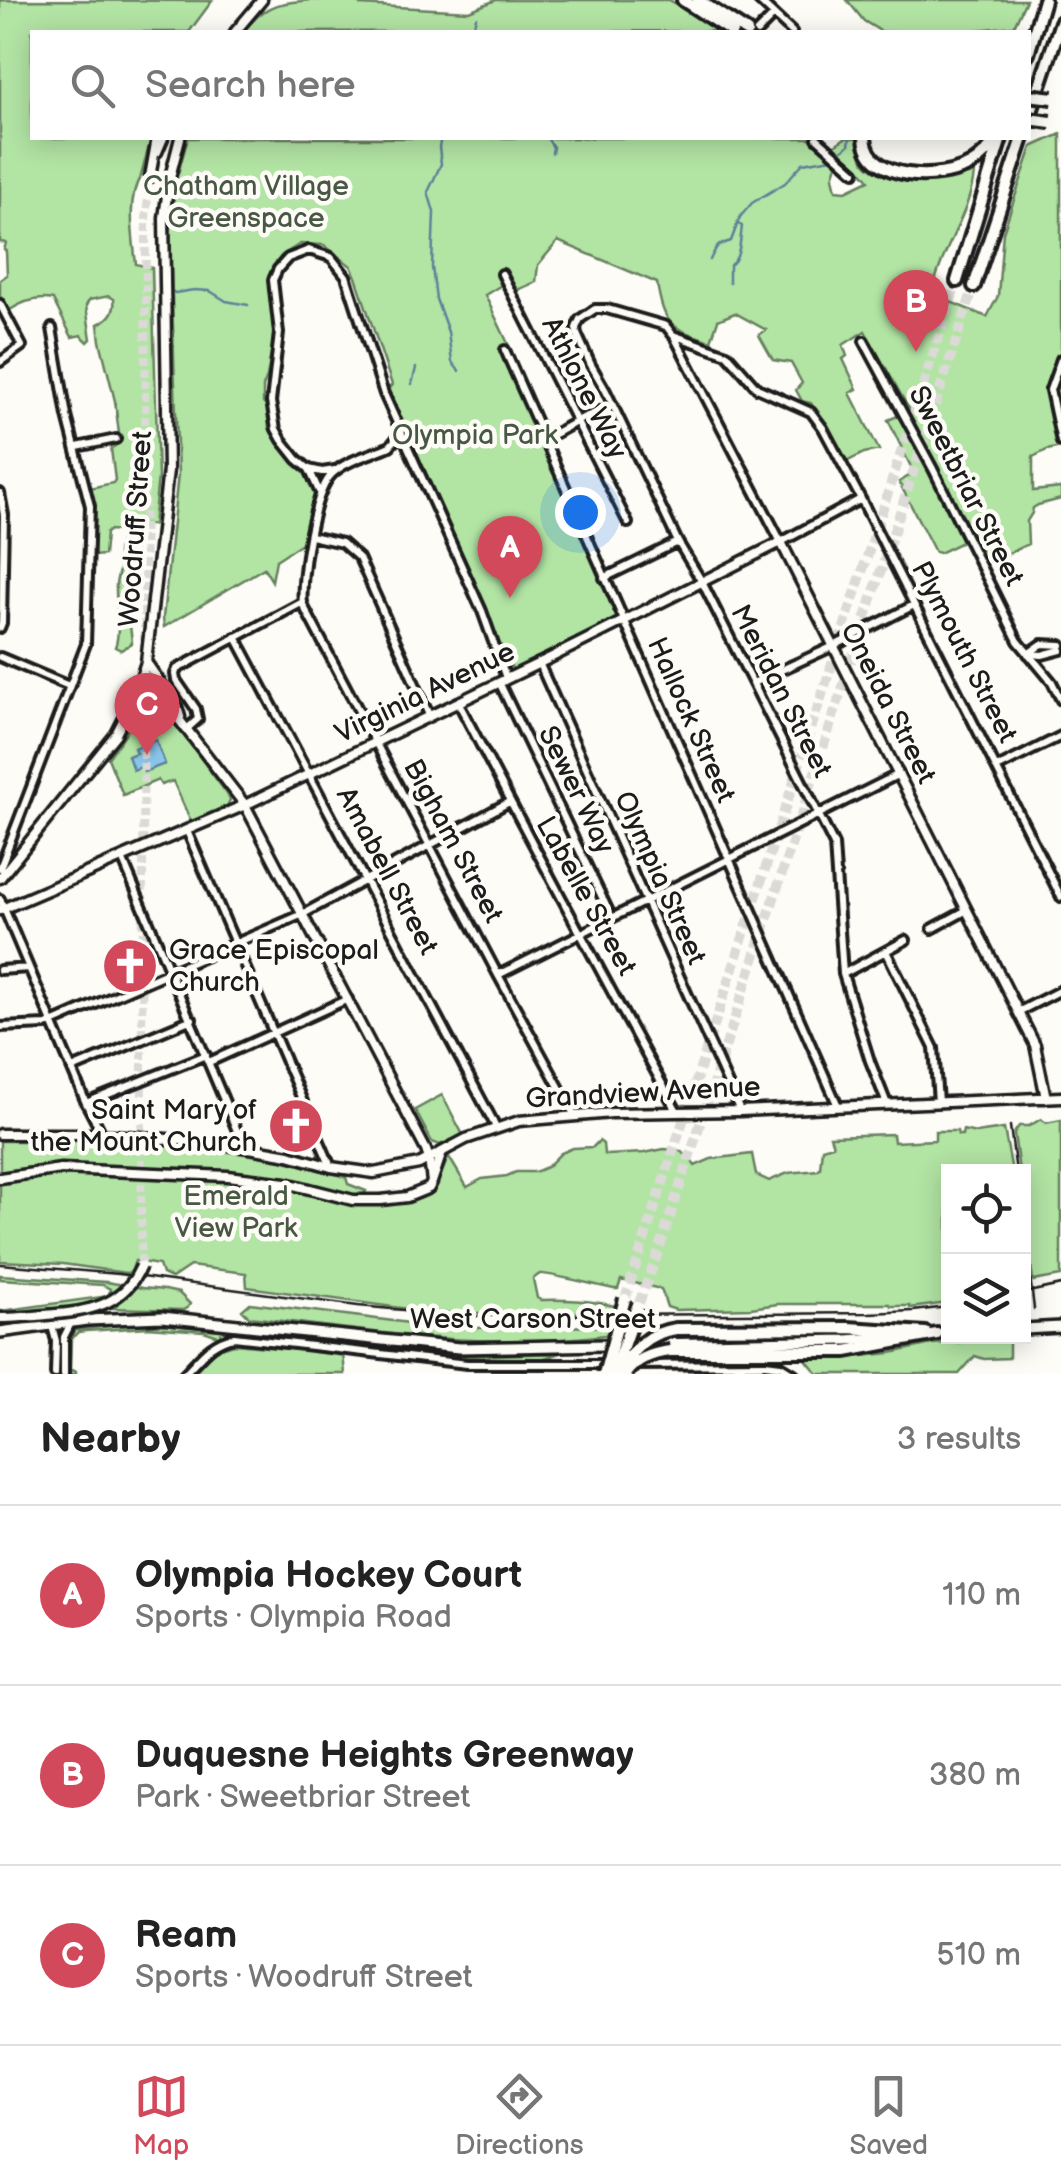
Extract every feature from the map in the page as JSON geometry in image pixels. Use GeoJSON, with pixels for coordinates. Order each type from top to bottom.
{"type":"FeatureCollection","features":[{"type":"Feature","properties":{"kind":"highway"},"geometry":{"type":"LineString","coordinates":[[683,0],[729,30]]}},
{"type":"Feature","properties":{"kind":"highway"},"geometry":{"type":"LineString","coordinates":[[698,0],[743,30]]}},
{"type":"Feature","properties":{"kind":"highway"},"geometry":{"type":"LineString","coordinates":[[1027,30],[1044,2]]}},
{"type":"Feature","properties":{"kind":"highway"},"geometry":{"type":"LineString","coordinates":[[1031,44],[1044,2]]}},
{"type":"Feature","properties":{"kind":"highway"},"geometry":{"type":"LineString","coordinates":[[1031,111],[1061,22]]}},
{"type":"Feature","properties":{"kind":"highway"},"geometry":{"type":"LineString","coordinates":[[1031,96],[1057,98]]}},
{"type":"Feature","properties":{"kind":"highway"},"geometry":{"type":"LineString","coordinates":[[1031,120],[1056,122]]}},
{"type":"Feature","properties":{"kind":"highway"},"geometry":{"type":"LineString","coordinates":[[865,140],[871,157],[883,168],[929,174],[971,164],[998,140]]}},
{"type":"Feature","properties":{"kind":"highway"},"geometry":{"type":"LineString","coordinates":[[957,280],[999,140]]}},
{"type":"Feature","properties":{"kind":"highway"},"geometry":{"type":"LineString","coordinates":[[974,286],[1022,140]]}},
{"type":"Feature","properties":{"kind":"highway"},"geometry":{"type":"LineString","coordinates":[[604,1374],[624,1299]]}},
{"type":"Feature","properties":{"kind":"highway"},"geometry":{"type":"LineString","coordinates":[[619,1374],[638,1305]]}},
{"type":"Feature","properties":{"kind":"highway"},"geometry":{"type":"LineString","coordinates":[[619,1374],[636,1348],[659,1333],[676,1329],[941,1333]]}},
{"type":"Feature","properties":{"kind":"highway"},"geometry":{"type":"LineString","coordinates":[[619,1374],[644,1358],[670,1351],[830,1352],[941,1333]]}},
{"type":"Feature","properties":{"kind":"main road","name":"West Carson Street"},"geometry":{"type":"LineString","coordinates":[[0,1332],[123,1317],[162,1317],[458,1348],[846,1340],[941,1333]]}},
{"type":"Feature","properties":{"kind":"main road"},"geometry":{"type":"LineString","coordinates":[[1031,1329],[1061,1327]]}},
{"type":"Feature","properties":{"kind":"street"},"geometry":{"type":"LineString","coordinates":[[237,30],[262,0]]}},
{"type":"Feature","properties":{"kind":"street"},"geometry":{"type":"LineString","coordinates":[[758,0],[790,30]]}},
{"type":"Feature","properties":{"kind":"street"},"geometry":{"type":"LineString","coordinates":[[759,30],[774,15]]}},
{"type":"Feature","properties":{"kind":"street"},"geometry":{"type":"LineString","coordinates":[[150,177],[159,140]]}},
{"type":"Feature","properties":{"kind":"street","name":"Woodruff Street"},"geometry":{"type":"LineString","coordinates":[[0,878],[109,743],[133,700],[146,662],[168,470],[164,218],[179,140]]}},
{"type":"Feature","properties":{"kind":"street"},"geometry":{"type":"LineString","coordinates":[[818,140],[856,172]]}},
{"type":"Feature","properties":{"kind":"street","name":"Sewer Way"},"geometry":{"type":"LineString","coordinates":[[309,469],[282,440],[273,418],[270,393],[279,333],[273,280],[284,262],[309,250],[325,254],[343,270],[384,394],[482,611],[502,680],[612,918]]}},
{"type":"Feature","properties":{"kind":"street","name":"Athlone Way"},"geometry":{"type":"LineString","coordinates":[[502,274],[628,523]]}},
{"type":"Feature","properties":{"kind":"street"},"geometry":{"type":"LineString","coordinates":[[0,304],[22,346],[0,362]]}},
{"type":"Feature","properties":{"kind":"street","name":"Meridan Street"},"geometry":{"type":"LineString","coordinates":[[673,335],[666,326],[595,308],[580,319],[576,328],[678,542],[702,582],[835,848],[843,974],[887,1104]]}},
{"type":"Feature","properties":{"kind":"street"},"geometry":{"type":"LineString","coordinates":[[0,868],[86,644],[90,506],[52,328]]}},
{"type":"Feature","properties":{"kind":"street","name":"Plymouth Street"},"geometry":{"type":"LineString","coordinates":[[673,335],[727,354],[757,388],[811,412],[823,428],[1061,897]]}},
{"type":"Feature","properties":{"kind":"street","name":"Oneida Street"},"geometry":{"type":"LineString","coordinates":[[673,335],[1035,1046],[1046,1098]]}},
{"type":"Feature","properties":{"kind":"street","name":"Sweetbriar Street"},"geometry":{"type":"LineString","coordinates":[[864,341],[933,468],[1018,640],[1052,682],[1061,700]]}},
{"type":"Feature","properties":{"kind":"street","name":"Hallock Street"},"geometry":{"type":"LineString","coordinates":[[504,350],[838,1106]]}},
{"type":"Feature","properties":{"kind":"street"},"geometry":{"type":"LineString","coordinates":[[1061,359],[1050,390],[1061,442]]}},
{"type":"Feature","properties":{"kind":"street"},"geometry":{"type":"LineString","coordinates":[[545,439],[613,406]]}},
{"type":"Feature","properties":{"kind":"street"},"geometry":{"type":"LineString","coordinates":[[390,446],[400,430]]}},
{"type":"Feature","properties":{"kind":"street"},"geometry":{"type":"LineString","coordinates":[[76,447],[116,439]]}},
{"type":"Feature","properties":{"kind":"street"},"geometry":{"type":"LineString","coordinates":[[309,469],[336,470],[390,446],[410,452]]}},
{"type":"Feature","properties":{"kind":"street"},"geometry":{"type":"LineString","coordinates":[[309,469],[320,493]]}},
{"type":"Feature","properties":{"kind":"street"},"geometry":{"type":"LineString","coordinates":[[185,725],[198,720],[198,713],[176,680],[175,672],[180,666],[302,602],[302,582],[320,493],[336,470]]}},
{"type":"Feature","properties":{"kind":"street"},"geometry":{"type":"LineString","coordinates":[[0,493],[4,516],[0,628]]}},
{"type":"Feature","properties":{"kind":"street","name":"Virginia Avenue"},"geometry":{"type":"LineString","coordinates":[[2,910],[310,774],[624,622],[861,499]]}},
{"type":"Feature","properties":{"kind":"street"},"geometry":{"type":"LineString","coordinates":[[311,536],[342,543],[359,558],[429,715]]}},
{"type":"Feature","properties":{"kind":"street"},"geometry":{"type":"LineString","coordinates":[[604,578],[678,542]]}},
{"type":"Feature","properties":{"kind":"street","name":"Bigham Street"},"geometry":{"type":"LineString","coordinates":[[302,602],[575,1116]]}},
{"type":"Feature","properties":{"kind":"street"},"geometry":{"type":"LineString","coordinates":[[753,683],[914,604]]}},
{"type":"Feature","properties":{"kind":"street","name":"Amabell Street"},"geometry":{"type":"LineString","coordinates":[[236,637],[496,1127]]}},
{"type":"Feature","properties":{"kind":"street"},"geometry":{"type":"LineString","coordinates":[[1028,654],[1042,655],[1061,648]]}},
{"type":"Feature","properties":{"kind":"street"},"geometry":{"type":"LineString","coordinates":[[0,657],[69,686]]}},
{"type":"Feature","properties":{"kind":"street"},"geometry":{"type":"LineString","coordinates":[[146,662],[185,725]]}},
{"type":"Feature","properties":{"kind":"street","name":"Olympia Street"},"geometry":{"type":"LineString","coordinates":[[539,664],[740,1111]]}},
{"type":"Feature","properties":{"kind":"street"},"geometry":{"type":"LineString","coordinates":[[143,673],[245,805],[429,1159],[432,1182]]}},
{"type":"Feature","properties":{"kind":"street"},"geometry":{"type":"LineString","coordinates":[[133,700],[156,700],[169,708]]}},
{"type":"Feature","properties":{"kind":"street","name":"Labelle Street"},"geometry":{"type":"LineString","coordinates":[[458,702],[677,1112]]}},
{"type":"Feature","properties":{"kind":"street"},"geometry":{"type":"LineString","coordinates":[[997,768],[1061,736]]}},
{"type":"Feature","properties":{"kind":"street"},"geometry":{"type":"LineString","coordinates":[[498,975],[899,774]]}},
{"type":"Feature","properties":{"kind":"street"},"geometry":{"type":"LineString","coordinates":[[0,1027],[46,1025],[303,914],[509,802]]}},
{"type":"Feature","properties":{"kind":"street"},"geometry":{"type":"LineString","coordinates":[[187,831],[331,1166]]}},
{"type":"Feature","properties":{"kind":"street"},"geometry":{"type":"LineString","coordinates":[[122,858],[243,1145]]}},
{"type":"Feature","properties":{"kind":"street"},"geometry":{"type":"LineString","coordinates":[[0,900],[99,1134]]}},
{"type":"Feature","properties":{"kind":"street"},"geometry":{"type":"LineString","coordinates":[[932,929],[967,910]]}},
{"type":"Feature","properties":{"kind":"street"},"geometry":{"type":"LineString","coordinates":[[843,974],[906,940]]}},
{"type":"Feature","properties":{"kind":"street"},"geometry":{"type":"LineString","coordinates":[[886,951],[934,1048],[938,1102]]}},
{"type":"Feature","properties":{"kind":"street"},"geometry":{"type":"LineString","coordinates":[[0,970],[29,968]]}},
{"type":"Feature","properties":{"kind":"street"},"geometry":{"type":"LineString","coordinates":[[1017,1012],[1061,990]]}},
{"type":"Feature","properties":{"kind":"street"},"geometry":{"type":"LineString","coordinates":[[86,1103],[274,1033],[348,999]]}},
{"type":"Feature","properties":{"kind":"street"},"geometry":{"type":"LineString","coordinates":[[72,1068],[192,1019]]}},
{"type":"Feature","properties":{"kind":"street","name":"Grandview Avenue"},"geometry":{"type":"LineString","coordinates":[[0,1134],[99,1134],[243,1145],[374,1173],[404,1168],[496,1127],[519,1121],[612,1112],[740,1111],[1061,1097]]}},
{"type":"Feature","properties":{"kind":"street"},"geometry":{"type":"LineString","coordinates":[[0,1178],[61,1170],[228,1176],[286,1183],[353,1200],[407,1197],[426,1191],[442,1152]]}},
{"type":"Feature","properties":{"kind":"street"},"geometry":{"type":"LineString","coordinates":[[0,1318],[104,1306],[126,1290],[141,1264]]}},
{"type":"Feature","properties":{"kind":"street"},"geometry":{"type":"LineString","coordinates":[[55,1374],[64,1336],[72,1323]]}},
{"type":"Feature","properties":{"kind":"street"},"geometry":{"type":"LineString","coordinates":[[52,1326],[64,1374]]}},
{"type":"Feature","properties":{"kind":"street"},"geometry":{"type":"LineString","coordinates":[[184,1374],[212,1346],[234,1338],[467,1364],[765,1364],[781,1366],[794,1374]]}},
{"type":"Feature","properties":{"kind":"green space"},"geometry":{"type":"Polygon","coordinates":[[[0,0],[212,1],[190,30],[30,30],[30,140],[150,140],[133,195],[132,218],[136,264],[152,268],[158,477],[153,525],[133,529],[135,570],[127,603],[132,643],[121,650],[115,647],[121,531],[106,533],[104,555],[93,556],[90,488],[115,480],[111,449],[120,442],[98,324],[111,314],[114,299],[109,296],[89,300],[88,342],[81,335],[72,337],[53,300],[31,300],[10,310],[0,296],[0,280],[7,275],[6,243],[0,242],[0,0]]]}},
{"type":"Feature","properties":{"kind":"green space"},"geometry":{"type":"Polygon","coordinates":[[[358,0],[360,5],[469,11],[496,0],[669,0],[717,30],[245,30],[258,15],[289,3],[358,0]]]}},
{"type":"Feature","properties":{"kind":"green space"},"geometry":{"type":"Polygon","coordinates":[[[847,0],[1026,0],[1014,26],[879,30],[864,21],[847,0]]]}},
{"type":"Feature","properties":{"kind":"green space"},"geometry":{"type":"Polygon","coordinates":[[[1061,134],[1061,447],[1033,457],[1033,491],[1061,488],[1061,499],[1033,508],[1027,521],[1028,544],[979,567],[964,541],[935,552],[899,482],[914,473],[888,420],[910,411],[865,331],[843,345],[847,356],[843,359],[857,389],[850,393],[879,450],[846,462],[811,403],[802,401],[796,390],[802,383],[791,363],[773,360],[759,335],[766,330],[735,313],[718,320],[711,341],[687,332],[667,317],[657,283],[558,241],[538,265],[536,282],[513,292],[508,281],[485,295],[511,350],[503,354],[617,618],[513,671],[388,389],[392,385],[351,266],[324,245],[300,244],[281,256],[269,279],[274,338],[263,403],[269,428],[280,447],[304,469],[313,484],[313,509],[305,541],[276,560],[272,581],[264,568],[164,627],[178,474],[170,238],[175,184],[187,140],[813,140],[838,162],[833,177],[836,190],[846,191],[869,180],[835,145],[842,140],[858,140],[864,161],[885,174],[933,179],[974,173],[965,208],[931,294],[987,317],[998,296],[1003,232],[1032,147],[1061,134]]]}},
{"type":"Feature","properties":{"kind":"green space"},"geometry":{"type":"Polygon","coordinates":[[[148,704],[169,715],[227,794],[227,806],[191,822],[173,781],[161,785],[158,780],[123,795],[108,758],[139,709],[148,704]]]}},
{"type":"Feature","properties":{"kind":"green space"},"geometry":{"type":"Polygon","coordinates":[[[442,1095],[463,1135],[440,1145],[432,1142],[415,1110],[442,1095]]]}},
{"type":"Feature","properties":{"kind":"green space"},"geometry":{"type":"Polygon","coordinates":[[[1041,1119],[1046,1123],[1061,1120],[1061,1276],[1033,1281],[1031,1164],[1018,1164],[1014,1133],[1019,1126],[1029,1126],[1041,1119]]]}},
{"type":"Feature","properties":{"kind":"green space","name":"Emerald View Park"},"geometry":{"type":"Polygon","coordinates":[[[1004,1129],[1011,1164],[941,1164],[941,1304],[910,1308],[890,1304],[778,1304],[676,1310],[667,1307],[661,1289],[621,1280],[618,1289],[614,1289],[540,1274],[533,1279],[537,1298],[606,1304],[615,1306],[613,1313],[437,1313],[247,1287],[246,1273],[190,1266],[172,1278],[162,1274],[159,1265],[135,1261],[131,1272],[126,1273],[0,1261],[0,1141],[103,1141],[271,1157],[346,1177],[348,1184],[366,1191],[363,1196],[348,1195],[348,1204],[382,1205],[408,1202],[428,1194],[449,1157],[467,1187],[482,1179],[535,1172],[547,1167],[561,1153],[593,1147],[599,1141],[607,1155],[678,1150],[695,1166],[711,1159],[752,1154],[756,1175],[769,1181],[788,1173],[818,1170],[822,1148],[833,1145],[830,1136],[893,1134],[894,1142],[935,1140],[935,1131],[976,1133],[1004,1129]]]}},
{"type":"Feature","properties":{"kind":"green space"},"geometry":{"type":"Polygon","coordinates":[[[0,1275],[165,1290],[179,1293],[190,1304],[183,1310],[74,1307],[0,1316],[0,1311],[109,1296],[110,1289],[103,1285],[0,1279],[0,1275]]]}},
{"type":"Feature","properties":{"kind":"green space"},"geometry":{"type":"Polygon","coordinates":[[[250,1303],[425,1325],[610,1329],[605,1335],[514,1341],[426,1337],[249,1317],[242,1310],[250,1303]]]}},
{"type":"Feature","properties":{"kind":"green space"},"geometry":{"type":"Polygon","coordinates":[[[164,1324],[466,1356],[561,1353],[538,1360],[465,1360],[148,1327],[78,1332],[71,1339],[70,1370],[76,1374],[67,1374],[68,1337],[74,1330],[164,1324]]]}},
{"type":"Feature","properties":{"kind":"green space"},"geometry":{"type":"Polygon","coordinates":[[[234,1344],[343,1354],[345,1374],[193,1374],[216,1349],[234,1344]]]}},
{"type":"Feature","properties":{"kind":"green space"},"geometry":{"type":"Polygon","coordinates":[[[932,1344],[1009,1344],[1009,1358],[975,1356],[959,1374],[818,1374],[805,1358],[891,1353],[932,1344]]]}},
{"type":"Feature","properties":{"kind":"water"},"geometry":{"type":"Polygon","coordinates":[[[156,740],[165,764],[144,772],[142,767],[133,770],[128,756],[136,753],[134,748],[156,740]]]}},
{"type":"Feature","properties":{"kind":"waterway"},"geometry":{"type":"LineString","coordinates":[[473,30],[476,17]]}},
{"type":"Feature","properties":{"kind":"waterway"},"geometry":{"type":"LineString","coordinates":[[441,140],[441,164],[428,192],[434,212],[432,267],[452,362],[459,371]]}},
{"type":"Feature","properties":{"kind":"waterway"},"geometry":{"type":"LineString","coordinates":[[548,140],[552,153]]}},
{"type":"Feature","properties":{"kind":"waterway"},"geometry":{"type":"LineString","coordinates":[[839,153],[850,140]]}},
{"type":"Feature","properties":{"kind":"waterway"},"geometry":{"type":"LineString","coordinates":[[710,260],[718,246],[731,241],[740,217],[752,203],[785,183],[803,163],[832,158]]}},
{"type":"Feature","properties":{"kind":"waterway"},"geometry":{"type":"LineString","coordinates":[[730,270],[739,248],[742,226],[738,224]]}},
{"type":"Feature","properties":{"kind":"waterway"},"geometry":{"type":"LineString","coordinates":[[729,271],[729,283]]}},
{"type":"Feature","properties":{"kind":"waterway"},"geometry":{"type":"LineString","coordinates":[[172,291],[210,291],[226,301],[248,305]]}},
{"type":"Feature","properties":{"kind":"waterway"},"geometry":{"type":"LineString","coordinates":[[412,384],[416,368]]}},
{"type":"Feature","properties":{"kind":"tunnel"},"geometry":{"type":"LineString","coordinates":[[144,652],[146,218],[150,177]]}},
{"type":"Feature","properties":{"kind":"tunnel"},"geometry":{"type":"LineString","coordinates":[[625,1299],[957,281]]}},
{"type":"Feature","properties":{"kind":"tunnel"},"geometry":{"type":"LineString","coordinates":[[639,1303],[974,286]]}},
{"type":"Feature","properties":{"kind":"tunnel"},"geometry":{"type":"LineString","coordinates":[[141,1263],[144,671]]}},
{"type":"Feature","properties":{"kind":"railway"},"geometry":{"type":"LineString","coordinates":[[1010,1126],[1015,1164]]}},
{"type":"Feature","properties":{"kind":"railway"},"geometry":{"type":"LineString","coordinates":[[1027,1254],[1034,1309]]}},
{"type":"Feature","properties":{"kind":"railway"},"geometry":{"type":"LineString","coordinates":[[0,1264],[119,1274],[358,1306],[470,1316],[869,1313],[941,1308]]}},
{"type":"Feature","properties":{"kind":"railway"},"geometry":{"type":"LineString","coordinates":[[1031,1291],[1061,1285]]}},
{"type":"Feature","properties":{"kind":"place","name":"Duquesne Heights Greenway"},"geometry":{"type":"Point","coordinates":[916,352]}},
{"type":"Feature","properties":{"kind":"place","name":"Olympia Hockey Court"},"geometry":{"type":"Point","coordinates":[510,598]}},
{"type":"Feature","properties":{"kind":"place","name":"Ream"},"geometry":{"type":"Point","coordinates":[147,755]}},
{"type":"Feature","properties":{"kind":"place","name":"Grace Episcopal Church"},"geometry":{"type":"Point","coordinates":[130,966]}},
{"type":"Feature","properties":{"kind":"place","name":"Saint Mary of the Mount Church"},"geometry":{"type":"Point","coordinates":[296,1126]}},
{"type":"Feature","properties":{"kind":"park label","name":"Chatham Village Greenspace"},"geometry":{"type":"Point","coordinates":[246,202]}},
{"type":"Feature","properties":{"kind":"park label","name":"Olympia Park"},"geometry":{"type":"Point","coordinates":[475,435]}}]}
